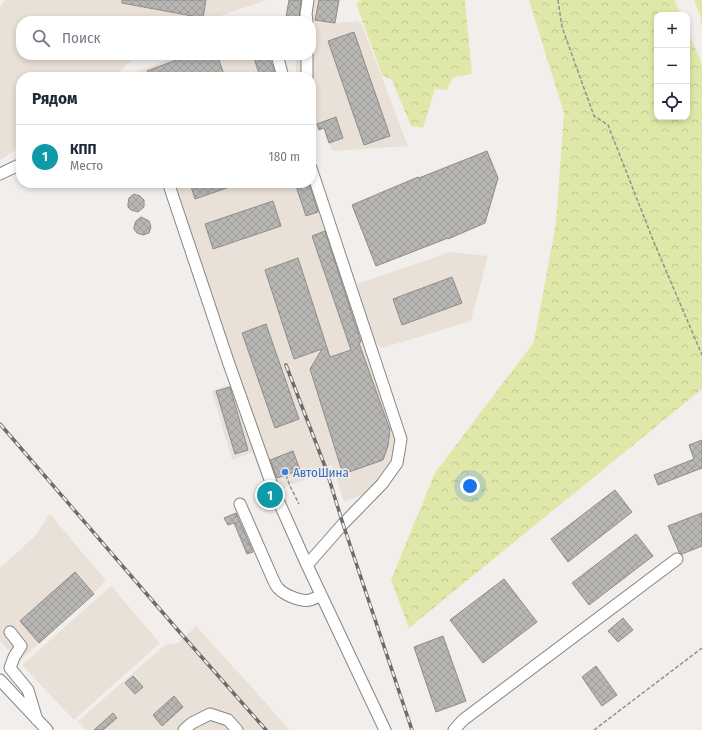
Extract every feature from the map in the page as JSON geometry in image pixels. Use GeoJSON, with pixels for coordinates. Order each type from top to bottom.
{"type":"FeatureCollection","features":[{"type":"Feature","properties":{"kind":"street"},"geometry":{"type":"LineString","coordinates":[[306,16],[308,0]]}},
{"type":"Feature","properties":{"kind":"street"},"geometry":{"type":"LineString","coordinates":[[278,60],[282,72]]}},
{"type":"Feature","properties":{"kind":"street"},"geometry":{"type":"LineString","coordinates":[[307,60],[307,72]]}},
{"type":"Feature","properties":{"kind":"street"},"geometry":{"type":"LineString","coordinates":[[0,174],[16,166]]}},
{"type":"Feature","properties":{"kind":"street"},"geometry":{"type":"LineString","coordinates":[[307,565],[343,524],[382,484],[397,463],[401,439],[316,183]]}},
{"type":"Feature","properties":{"kind":"street"},"geometry":{"type":"LineString","coordinates":[[170,188],[229,364],[274,491],[307,565],[385,730]]}},
{"type":"Feature","properties":{"kind":"street"},"geometry":{"type":"LineString","coordinates":[[240,504],[278,588],[284,594],[302,600],[309,601],[321,595]]}},
{"type":"Feature","properties":{"kind":"street"},"geometry":{"type":"LineString","coordinates":[[454,730],[463,720],[677,559]]}},
{"type":"Feature","properties":{"kind":"street"},"geometry":{"type":"LineString","coordinates":[[10,632],[21,646],[14,657],[10,668],[28,690],[37,720]]}},
{"type":"Feature","properties":{"kind":"street"},"geometry":{"type":"LineString","coordinates":[[0,680],[47,730]]}},
{"type":"Feature","properties":{"kind":"street"},"geometry":{"type":"LineString","coordinates":[[184,730],[192,723],[210,714],[228,720],[237,730]]}},
{"type":"Feature","properties":{"kind":"path"},"geometry":{"type":"LineString","coordinates":[[558,0],[562,27],[594,116],[608,125],[653,240],[702,355]]}},
{"type":"Feature","properties":{"kind":"path"},"geometry":{"type":"LineString","coordinates":[[286,475],[299,504]]}},
{"type":"Feature","properties":{"kind":"path"},"geometry":{"type":"LineString","coordinates":[[594,730],[702,648]]}},
{"type":"Feature","properties":{"kind":"shaded area"},"geometry":{"type":"Polygon","coordinates":[[[5,0],[267,0],[220,16],[16,16],[16,60],[132,60],[119,72],[16,72],[16,150],[0,160],[0,8],[5,0]]]}},
{"type":"Feature","properties":{"kind":"shaded area"},"geometry":{"type":"Polygon","coordinates":[[[289,0],[339,0],[335,23],[357,21],[362,25],[408,146],[332,151],[324,128],[319,130],[316,124],[316,72],[296,72],[296,60],[316,60],[316,16],[286,16],[289,0]]]}},
{"type":"Feature","properties":{"kind":"shaded area"},"geometry":{"type":"Polygon","coordinates":[[[166,60],[272,60],[275,72],[136,72],[166,60]]]}},
{"type":"Feature","properties":{"kind":"shaded area"},"geometry":{"type":"Polygon","coordinates":[[[164,188],[313,188],[396,438],[393,456],[383,474],[364,494],[344,502],[332,465],[306,475],[304,480],[273,492],[274,497],[268,500],[265,492],[267,491],[253,452],[232,460],[212,391],[230,384],[164,188]]]}},
{"type":"Feature","properties":{"kind":"shaded area"},"geometry":{"type":"Polygon","coordinates":[[[450,252],[488,256],[471,321],[382,348],[375,342],[357,284],[450,252]]]}},
{"type":"Feature","properties":{"kind":"shaded area"},"geometry":{"type":"Polygon","coordinates":[[[50,514],[106,581],[19,662],[0,641],[0,568],[35,536],[50,514]]]}},
{"type":"Feature","properties":{"kind":"shaded area"},"geometry":{"type":"Polygon","coordinates":[[[111,586],[160,643],[74,720],[22,665],[111,586]]]}},
{"type":"Feature","properties":{"kind":"shaded area"},"geometry":{"type":"Polygon","coordinates":[[[196,626],[289,730],[86,730],[78,721],[165,645],[178,643],[196,626]]]}},
{"type":"Feature","properties":{"kind":"green space"},"geometry":{"type":"Polygon","coordinates":[[[362,0],[465,0],[472,74],[453,77],[447,90],[435,89],[423,128],[411,126],[392,80],[382,75],[356,3],[362,0]]]}},
{"type":"Feature","properties":{"kind":"green space"},"geometry":{"type":"Polygon","coordinates":[[[529,0],[674,0],[680,12],[654,12],[654,120],[690,120],[690,36],[702,64],[702,389],[409,628],[391,580],[435,473],[534,342],[556,223],[564,113],[529,0]]]}},
{"type":"Feature","properties":{"kind":"green space"},"geometry":{"type":"Polygon","coordinates":[[[694,0],[702,0],[702,27],[700,15],[694,0]]]}},
{"type":"Feature","properties":{"kind":"building"},"geometry":{"type":"Polygon","coordinates":[[[122,0],[206,0],[203,16],[192,16],[122,3],[122,0]]]}},
{"type":"Feature","properties":{"kind":"building"},"geometry":{"type":"Polygon","coordinates":[[[289,0],[301,0],[299,16],[286,16],[289,0]]]}},
{"type":"Feature","properties":{"kind":"building"},"geometry":{"type":"Polygon","coordinates":[[[319,0],[339,0],[335,23],[316,20],[319,0]]]}},
{"type":"Feature","properties":{"kind":"building"},"geometry":{"type":"Polygon","coordinates":[[[354,32],[390,136],[364,145],[328,41],[354,32]]]}},
{"type":"Feature","properties":{"kind":"building"},"geometry":{"type":"Polygon","coordinates":[[[177,60],[219,60],[223,72],[147,72],[177,60]]]}},
{"type":"Feature","properties":{"kind":"building"},"geometry":{"type":"Polygon","coordinates":[[[255,60],[271,60],[274,72],[258,72],[255,60]]]}},
{"type":"Feature","properties":{"kind":"building"},"geometry":{"type":"Polygon","coordinates":[[[336,117],[343,138],[329,143],[324,128],[319,130],[317,124],[336,117]]]}},
{"type":"Feature","properties":{"kind":"building"},"geometry":{"type":"Polygon","coordinates":[[[487,151],[498,178],[485,223],[448,239],[376,266],[352,205],[418,177],[419,178],[487,151]]]}},
{"type":"Feature","properties":{"kind":"building"},"geometry":{"type":"Polygon","coordinates":[[[192,188],[227,188],[195,199],[192,188]]]}},
{"type":"Feature","properties":{"kind":"building"},"geometry":{"type":"Polygon","coordinates":[[[297,188],[311,188],[318,212],[306,216],[297,188]]]}},
{"type":"Feature","properties":{"kind":"building"},"geometry":{"type":"Polygon","coordinates":[[[134,194],[140,196],[144,200],[144,207],[138,212],[131,210],[128,207],[129,198],[134,194]]]}},
{"type":"Feature","properties":{"kind":"building"},"geometry":{"type":"Polygon","coordinates":[[[273,201],[281,226],[213,249],[205,224],[273,201]]]}},
{"type":"Feature","properties":{"kind":"building"},"geometry":{"type":"Polygon","coordinates":[[[141,217],[149,221],[151,227],[149,233],[143,235],[137,233],[134,229],[136,221],[141,217]]]}},
{"type":"Feature","properties":{"kind":"building"},"geometry":{"type":"Polygon","coordinates":[[[325,231],[361,342],[359,343],[390,430],[388,446],[383,460],[343,474],[310,369],[322,349],[294,359],[265,270],[298,258],[330,357],[351,350],[312,236],[325,231]]]}},
{"type":"Feature","properties":{"kind":"building"},"geometry":{"type":"Polygon","coordinates":[[[452,277],[462,303],[402,325],[393,299],[452,277]]]}},
{"type":"Feature","properties":{"kind":"building"},"geometry":{"type":"Polygon","coordinates":[[[266,324],[299,419],[275,428],[242,333],[266,324]]]}},
{"type":"Feature","properties":{"kind":"building"},"geometry":{"type":"Polygon","coordinates":[[[230,387],[248,450],[235,454],[216,391],[230,387]]]}},
{"type":"Feature","properties":{"kind":"building"},"geometry":{"type":"Polygon","coordinates":[[[702,440],[702,468],[658,485],[654,475],[694,459],[689,445],[702,440]]]}},
{"type":"Feature","properties":{"kind":"building"},"geometry":{"type":"Polygon","coordinates":[[[293,451],[300,470],[277,478],[270,460],[293,451]]]}},
{"type":"Feature","properties":{"kind":"building"},"geometry":{"type":"Polygon","coordinates":[[[615,490],[632,512],[568,562],[551,539],[615,490]]]}},
{"type":"Feature","properties":{"kind":"building"},"geometry":{"type":"Polygon","coordinates":[[[236,513],[253,552],[247,554],[234,523],[228,525],[224,518],[236,513]]]}},
{"type":"Feature","properties":{"kind":"building"},"geometry":{"type":"Polygon","coordinates":[[[702,513],[702,546],[682,554],[679,552],[668,526],[702,513]]]}},
{"type":"Feature","properties":{"kind":"building"},"geometry":{"type":"Polygon","coordinates":[[[636,534],[653,556],[589,605],[572,583],[636,534]]]}},
{"type":"Feature","properties":{"kind":"building"},"geometry":{"type":"Polygon","coordinates":[[[75,572],[94,594],[39,643],[20,621],[75,572]]]}},
{"type":"Feature","properties":{"kind":"building"},"geometry":{"type":"Polygon","coordinates":[[[504,579],[537,622],[483,663],[450,620],[504,579]]]}},
{"type":"Feature","properties":{"kind":"building"},"geometry":{"type":"Polygon","coordinates":[[[623,618],[633,630],[618,642],[608,631],[623,618]]]}},
{"type":"Feature","properties":{"kind":"building"},"geometry":{"type":"Polygon","coordinates":[[[443,636],[466,701],[436,712],[414,647],[443,636]]]}},
{"type":"Feature","properties":{"kind":"building"},"geometry":{"type":"Polygon","coordinates":[[[596,666],[617,695],[602,706],[582,677],[596,666]]]}},
{"type":"Feature","properties":{"kind":"building"},"geometry":{"type":"Polygon","coordinates":[[[133,676],[143,687],[135,694],[125,683],[133,676]]]}},
{"type":"Feature","properties":{"kind":"building"},"geometry":{"type":"Polygon","coordinates":[[[174,696],[183,707],[162,726],[153,715],[174,696]]]}},
{"type":"Feature","properties":{"kind":"building"},"geometry":{"type":"Polygon","coordinates":[[[113,713],[117,718],[103,730],[94,730],[113,713]]]}},
{"type":"Feature","properties":{"kind":"railway"},"geometry":{"type":"LineString","coordinates":[[286,365],[326,469],[412,730]]}},
{"type":"Feature","properties":{"kind":"railway"},"geometry":{"type":"LineString","coordinates":[[0,424],[266,730]]}},
{"type":"Feature","properties":{"kind":"place","name":"АвтоШина"},"geometry":{"type":"Point","coordinates":[285,472]}},
{"type":"Feature","properties":{"kind":"place","name":"КПП"},"geometry":{"type":"Point","coordinates":[270,495]}}]}
